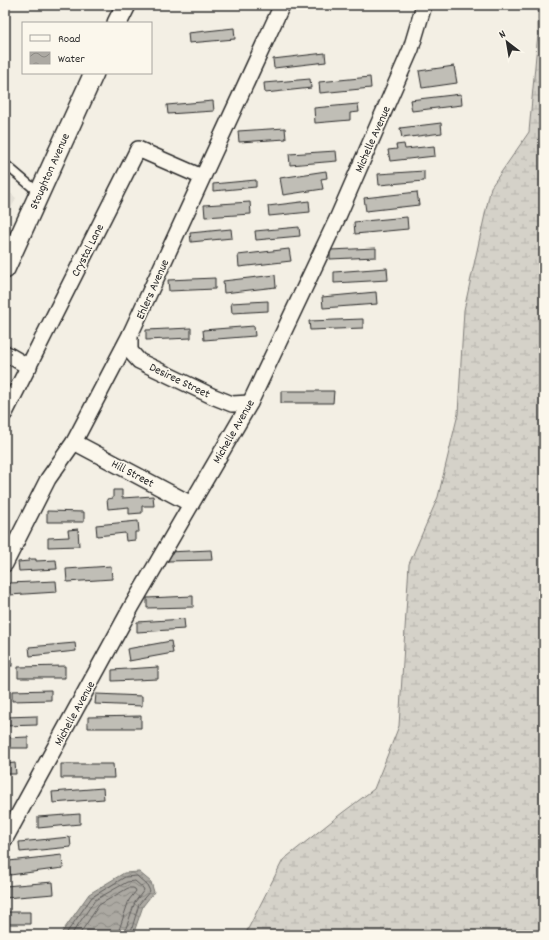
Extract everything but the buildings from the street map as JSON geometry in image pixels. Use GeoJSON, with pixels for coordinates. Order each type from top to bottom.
{"type":"FeatureCollection","features":[{"type":"Feature","properties":{"kind":"street"},"geometry":{"type":"LineString","coordinates":[[118,22],[126,5]]}},
{"type":"Feature","properties":{"kind":"street","name":"Ehlers Avenue"},"geometry":{"type":"LineString","coordinates":[[5,564],[48,479],[74,442],[130,335],[282,5]]}},
{"type":"Feature","properties":{"kind":"street","name":"Michelle Avenue"},"geometry":{"type":"LineString","coordinates":[[5,839],[132,606],[250,403],[337,219],[411,49],[424,5]]}},
{"type":"Feature","properties":{"kind":"street","name":"Stoughton Avenue"},"geometry":{"type":"LineString","coordinates":[[5,269],[11,239],[40,193],[94,74]]}},
{"type":"Feature","properties":{"kind":"street","name":"Crystal Lane"},"geometry":{"type":"LineString","coordinates":[[5,413],[138,149],[202,177]]}},
{"type":"Feature","properties":{"kind":"street","name":"Desiree Street"},"geometry":{"type":"LineString","coordinates":[[130,335],[130,351],[139,361],[232,404],[250,403]]}},
{"type":"Feature","properties":{"kind":"street"},"geometry":{"type":"LineString","coordinates":[[5,353],[28,367]]}},
{"type":"Feature","properties":{"kind":"street","name":"Hill Street"},"geometry":{"type":"LineString","coordinates":[[74,442],[191,504]]}},
{"type":"Feature","properties":{"kind":"lane"},"geometry":{"type":"LineString","coordinates":[[5,164],[40,193]]}},
{"type":"Feature","properties":{"kind":"shaded area"},"geometry":{"type":"Polygon","coordinates":[[[5,188],[16,198],[5,222],[5,188]]]}},
{"type":"Feature","properties":{"kind":"green space"},"geometry":{"type":"Polygon","coordinates":[[[538,5],[544,5],[544,935],[246,935],[283,860],[374,789],[399,726],[409,564],[438,497],[458,414],[464,310],[491,187],[529,132],[538,33],[538,5]]]}},
{"type":"Feature","properties":{"kind":"water"},"geometry":{"type":"Polygon","coordinates":[[[139,872],[151,882],[154,892],[143,906],[133,935],[60,935],[89,894],[124,873],[139,872]]]}}]}
